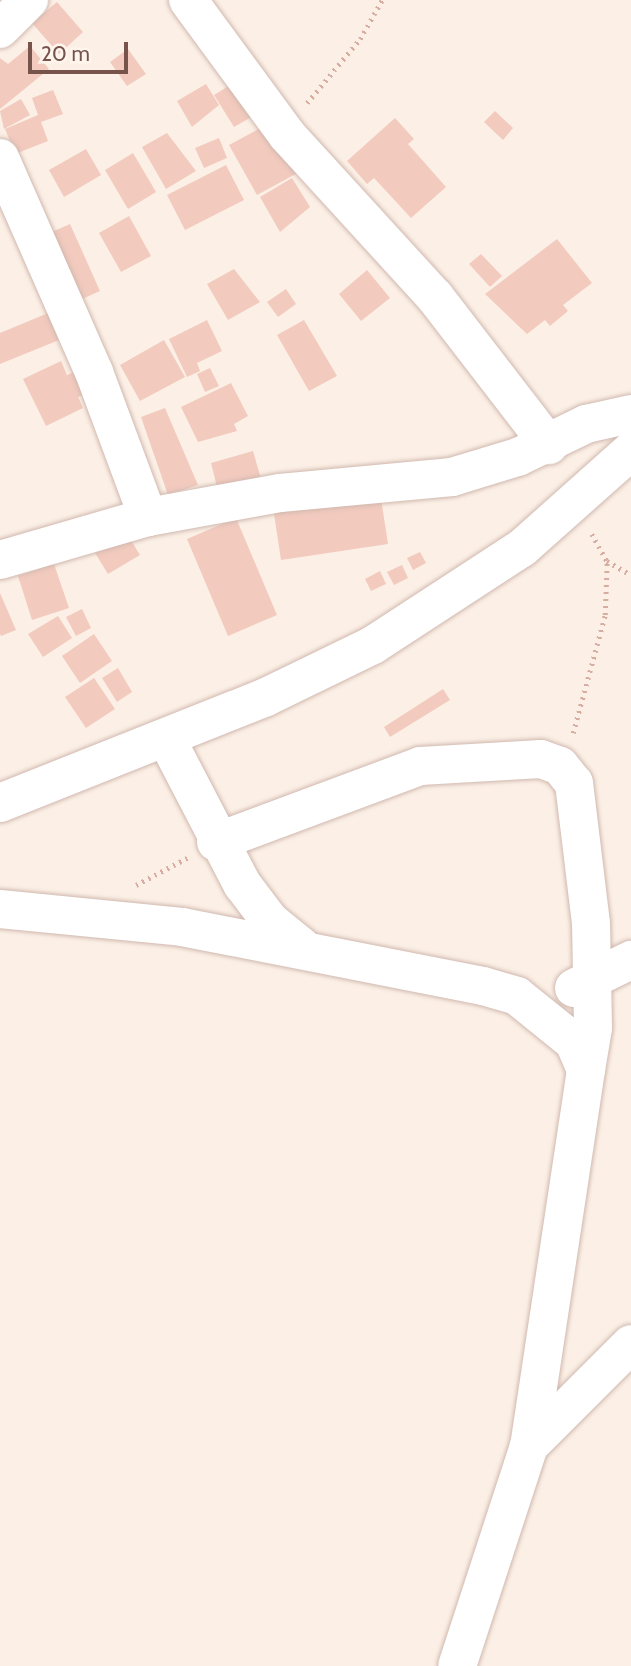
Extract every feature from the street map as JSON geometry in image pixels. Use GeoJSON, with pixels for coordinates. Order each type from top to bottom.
{"type":"FeatureCollection","features":[{"type":"Feature","properties":{"kind":"street"},"geometry":{"type":"LineString","coordinates":[[0,29],[29,0]]}},
{"type":"Feature","properties":{"kind":"street"},"geometry":{"type":"LineString","coordinates":[[188,0],[287,135],[435,297],[549,445]]}},
{"type":"Feature","properties":{"kind":"street"},"geometry":{"type":"LineString","coordinates":[[0,158],[94,372],[148,517]]}},
{"type":"Feature","properties":{"kind":"street"},"geometry":{"type":"LineString","coordinates":[[0,560],[148,517],[280,493],[452,477],[549,445],[586,424],[631,414]]}},
{"type":"Feature","properties":{"kind":"street"},"geometry":{"type":"LineString","coordinates":[[0,803],[166,738],[373,645],[453,598],[575,502],[631,452]]}},
{"type":"Feature","properties":{"kind":"street"},"geometry":{"type":"LineString","coordinates":[[166,738],[216,842],[270,921],[302,947]]}},
{"type":"Feature","properties":{"kind":"street"},"geometry":{"type":"LineString","coordinates":[[216,842],[420,766],[541,759],[560,766],[574,783],[591,923],[586,1070],[529,1446],[457,1666]]}},
{"type":"Feature","properties":{"kind":"street"},"geometry":{"type":"LineString","coordinates":[[0,909],[79,915],[302,947],[517,996],[562,994],[631,960]]}},
{"type":"Feature","properties":{"kind":"street"},"geometry":{"type":"LineString","coordinates":[[517,996],[574,1042],[586,1070]]}},
{"type":"Feature","properties":{"kind":"street"},"geometry":{"type":"LineString","coordinates":[[529,1446],[631,1344]]}},
{"type":"Feature","properties":{"kind":"path"},"geometry":{"type":"LineString","coordinates":[[287,135],[382,0]]}},
{"type":"Feature","properties":{"kind":"path"},"geometry":{"type":"LineString","coordinates":[[560,766],[605,615],[607,561],[575,502]]}},
{"type":"Feature","properties":{"kind":"path"},"geometry":{"type":"LineString","coordinates":[[607,561],[631,575]]}},
{"type":"Feature","properties":{"kind":"path"},"geometry":{"type":"LineString","coordinates":[[79,915],[216,842]]}},
{"type":"Feature","properties":{"kind":"building"},"geometry":{"type":"Polygon","coordinates":[[[57,2],[83,32],[59,54],[32,23],[57,2]]]}},
{"type":"Feature","properties":{"kind":"building"},"geometry":{"type":"Polygon","coordinates":[[[30,46],[49,69],[0,109],[0,58],[8,64],[30,46]]]}},
{"type":"Feature","properties":{"kind":"building"},"geometry":{"type":"Polygon","coordinates":[[[128,49],[146,74],[127,86],[110,62],[128,49]]]}},
{"type":"Feature","properties":{"kind":"building"},"geometry":{"type":"Polygon","coordinates":[[[235,82],[255,115],[234,127],[214,95],[235,82]]]}},
{"type":"Feature","properties":{"kind":"building"},"geometry":{"type":"Polygon","coordinates":[[[206,84],[219,105],[192,127],[177,101],[206,84]]]}},
{"type":"Feature","properties":{"kind":"building"},"geometry":{"type":"Polygon","coordinates":[[[53,90],[63,114],[41,122],[48,141],[15,154],[5,129],[38,115],[32,98],[53,90]]]}},
{"type":"Feature","properties":{"kind":"building"},"geometry":{"type":"Polygon","coordinates":[[[21,99],[30,115],[4,129],[0,111],[21,99]]]}},
{"type":"Feature","properties":{"kind":"building"},"geometry":{"type":"Polygon","coordinates":[[[495,111],[513,128],[503,140],[484,122],[495,111]]]}},
{"type":"Feature","properties":{"kind":"building"},"geometry":{"type":"Polygon","coordinates":[[[395,118],[414,139],[408,144],[446,187],[411,218],[374,178],[367,184],[347,161],[395,118]]]}},
{"type":"Feature","properties":{"kind":"building"},"geometry":{"type":"Polygon","coordinates":[[[268,124],[303,170],[257,195],[229,145],[268,124]]]}},
{"type":"Feature","properties":{"kind":"building"},"geometry":{"type":"Polygon","coordinates":[[[167,133],[196,171],[166,189],[142,147],[167,133]]]}},
{"type":"Feature","properties":{"kind":"building"},"geometry":{"type":"Polygon","coordinates":[[[219,138],[227,158],[204,168],[195,148],[219,138]]]}},
{"type":"Feature","properties":{"kind":"building"},"geometry":{"type":"Polygon","coordinates":[[[86,149],[101,175],[64,197],[49,170],[86,149]]]}},
{"type":"Feature","properties":{"kind":"building"},"geometry":{"type":"Polygon","coordinates":[[[133,153],[156,192],[128,209],[105,170],[133,153]]]}},
{"type":"Feature","properties":{"kind":"building"},"geometry":{"type":"Polygon","coordinates":[[[226,165],[244,200],[185,230],[167,195],[226,165]]]}},
{"type":"Feature","properties":{"kind":"building"},"geometry":{"type":"Polygon","coordinates":[[[292,178],[310,207],[280,232],[260,197],[292,178]]]}},
{"type":"Feature","properties":{"kind":"building"},"geometry":{"type":"Polygon","coordinates":[[[129,216],[151,256],[121,272],[99,233],[129,216]]]}},
{"type":"Feature","properties":{"kind":"building"},"geometry":{"type":"Polygon","coordinates":[[[70,224],[100,291],[82,299],[52,232],[70,224]]]}},
{"type":"Feature","properties":{"kind":"building"},"geometry":{"type":"Polygon","coordinates":[[[557,239],[592,283],[563,305],[568,311],[550,326],[545,320],[527,334],[485,294],[557,239]]]}},
{"type":"Feature","properties":{"kind":"building"},"geometry":{"type":"Polygon","coordinates":[[[481,254],[502,276],[490,287],[469,264],[481,254]]]}},
{"type":"Feature","properties":{"kind":"building"},"geometry":{"type":"Polygon","coordinates":[[[234,269],[260,302],[228,320],[207,284],[234,269]]]}},
{"type":"Feature","properties":{"kind":"building"},"geometry":{"type":"Polygon","coordinates":[[[367,270],[390,298],[361,321],[339,294],[367,270]]]}},
{"type":"Feature","properties":{"kind":"building"},"geometry":{"type":"Polygon","coordinates":[[[286,289],[296,304],[278,317],[267,302],[286,289]]]}},
{"type":"Feature","properties":{"kind":"building"},"geometry":{"type":"Polygon","coordinates":[[[53,311],[64,338],[0,364],[0,333],[53,311]]]}},
{"type":"Feature","properties":{"kind":"building"},"geometry":{"type":"Polygon","coordinates":[[[207,320],[222,351],[197,363],[200,371],[187,377],[169,339],[207,320]]]}},
{"type":"Feature","properties":{"kind":"building"},"geometry":{"type":"Polygon","coordinates":[[[304,320],[337,376],[309,391],[277,335],[304,320]]]}},
{"type":"Feature","properties":{"kind":"building"},"geometry":{"type":"Polygon","coordinates":[[[164,340],[185,377],[140,401],[120,365],[164,340]]]}},
{"type":"Feature","properties":{"kind":"building"},"geometry":{"type":"Polygon","coordinates":[[[61,361],[67,375],[77,371],[87,393],[78,397],[83,408],[46,426],[23,379],[61,361]]]}},
{"type":"Feature","properties":{"kind":"building"},"geometry":{"type":"Polygon","coordinates":[[[210,368],[219,386],[205,392],[197,374],[210,368]]]}},
{"type":"Feature","properties":{"kind":"building"},"geometry":{"type":"Polygon","coordinates":[[[231,383],[248,416],[234,424],[237,431],[198,442],[181,407],[231,383]]]}},
{"type":"Feature","properties":{"kind":"building"},"geometry":{"type":"Polygon","coordinates":[[[165,408],[198,485],[168,495],[141,417],[165,408]]]}},
{"type":"Feature","properties":{"kind":"building"},"geometry":{"type":"Polygon","coordinates":[[[253,451],[261,479],[218,491],[211,463],[253,451]]]}},
{"type":"Feature","properties":{"kind":"building"},"geometry":{"type":"Polygon","coordinates":[[[380,492],[388,544],[281,560],[273,507],[380,492]]]}},
{"type":"Feature","properties":{"kind":"building"},"geometry":{"type":"Polygon","coordinates":[[[236,518],[277,615],[228,636],[187,539],[236,518]]]}},
{"type":"Feature","properties":{"kind":"building"},"geometry":{"type":"Polygon","coordinates":[[[127,534],[140,555],[108,574],[95,553],[127,534]]]}},
{"type":"Feature","properties":{"kind":"building"},"geometry":{"type":"Polygon","coordinates":[[[420,552],[426,563],[413,570],[407,558],[420,552]]]}},
{"type":"Feature","properties":{"kind":"building"},"geometry":{"type":"Polygon","coordinates":[[[54,564],[69,608],[32,620],[18,576],[54,564]]]}},
{"type":"Feature","properties":{"kind":"building"},"geometry":{"type":"Polygon","coordinates":[[[402,565],[408,578],[394,585],[387,572],[402,565]]]}},
{"type":"Feature","properties":{"kind":"building"},"geometry":{"type":"Polygon","coordinates":[[[380,571],[386,584],[371,591],[365,579],[380,571]]]}},
{"type":"Feature","properties":{"kind":"building"},"geometry":{"type":"Polygon","coordinates":[[[0,593],[16,630],[1,636],[0,634],[0,593]]]}},
{"type":"Feature","properties":{"kind":"building"},"geometry":{"type":"Polygon","coordinates":[[[82,609],[91,628],[76,636],[66,617],[82,609]]]}},
{"type":"Feature","properties":{"kind":"building"},"geometry":{"type":"Polygon","coordinates":[[[58,616],[72,638],[43,657],[28,634],[58,616]]]}},
{"type":"Feature","properties":{"kind":"building"},"geometry":{"type":"Polygon","coordinates":[[[94,634],[112,661],[80,683],[62,656],[94,634]]]}},
{"type":"Feature","properties":{"kind":"building"},"geometry":{"type":"Polygon","coordinates":[[[118,668],[132,692],[117,702],[102,678],[118,668]]]}},
{"type":"Feature","properties":{"kind":"building"},"geometry":{"type":"Polygon","coordinates":[[[94,678],[115,709],[86,728],[65,697],[94,678]]]}},
{"type":"Feature","properties":{"kind":"building"},"geometry":{"type":"Polygon","coordinates":[[[443,689],[450,700],[390,737],[384,727],[443,689]]]}}]}
